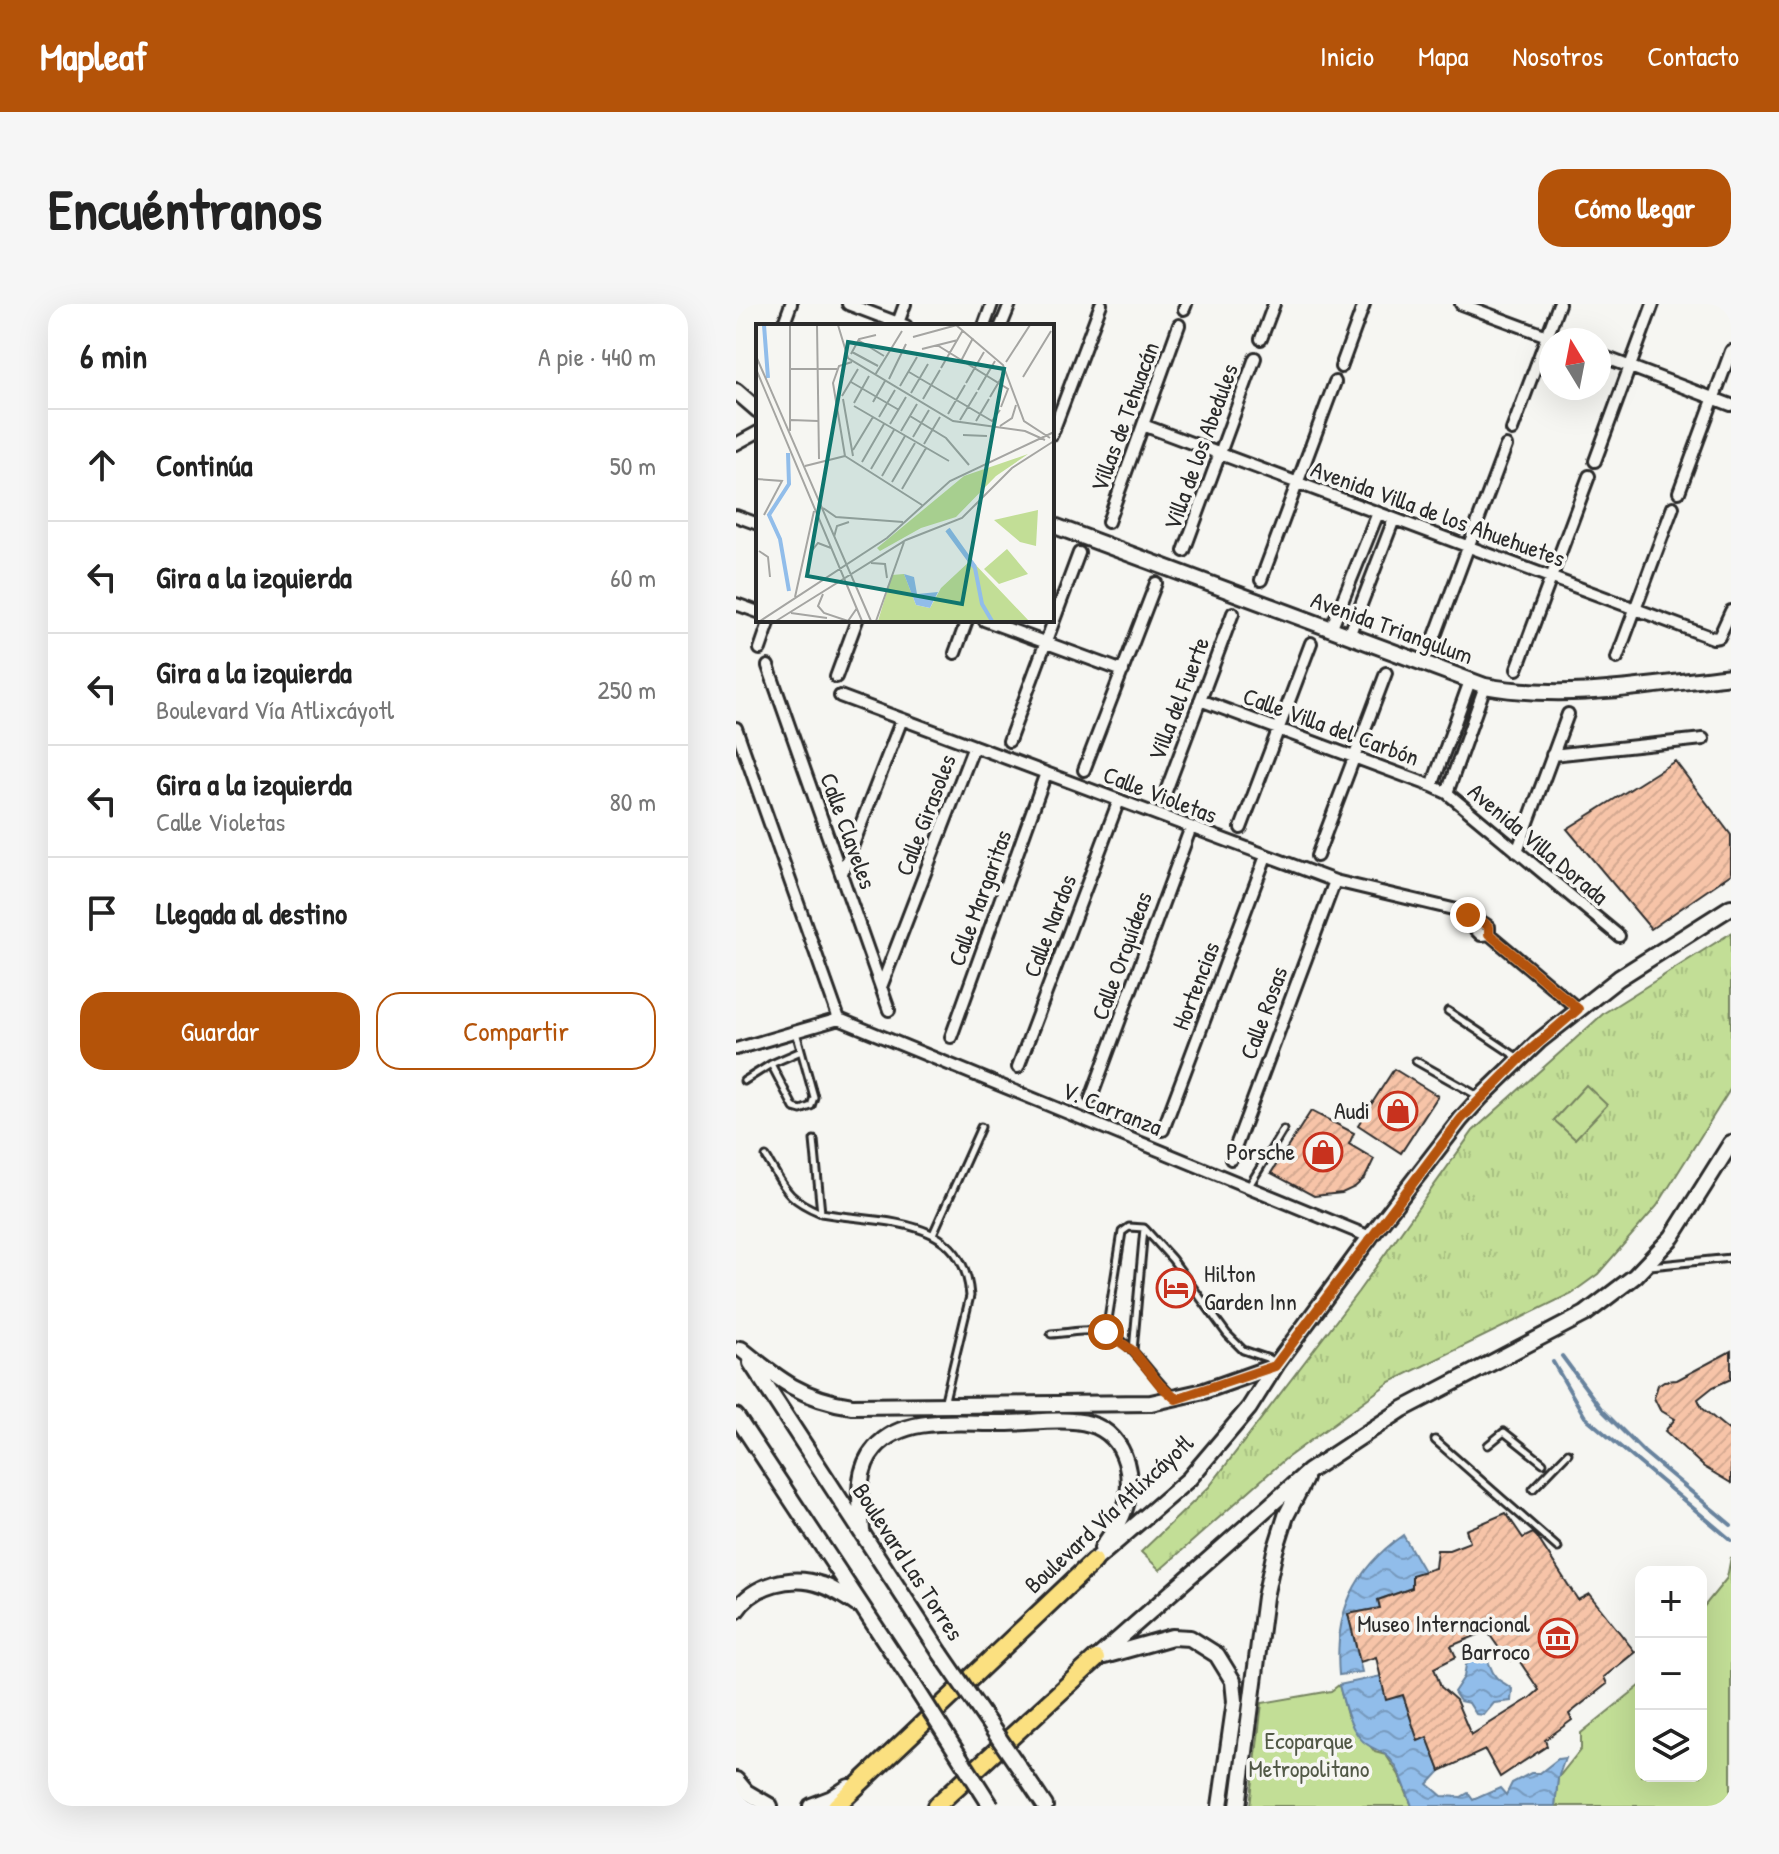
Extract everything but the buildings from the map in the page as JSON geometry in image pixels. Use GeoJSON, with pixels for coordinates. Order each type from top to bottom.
{"type":"FeatureCollection","features":[{"type":"Feature","properties":{"kind":"main road"},"geometry":{"type":"LineString","coordinates":[[736,391],[756,408]]}},
{"type":"Feature","properties":{"kind":"main road","name":"Avenida Triangulum"},"geometry":{"type":"LineString","coordinates":[[1054,526],[1485,686],[1536,693],[1575,693],[1731,676]]}},
{"type":"Feature","properties":{"kind":"main road","name":"Boulevard Vía Atlixcáyotl"},"geometry":{"type":"LineString","coordinates":[[836,1806],[1094,1561],[1189,1479],[1249,1408],[1276,1364],[1370,1237],[1481,1097],[1578,1009],[1647,958],[1731,907]]}},
{"type":"Feature","properties":{"kind":"main road"},"geometry":{"type":"LineString","coordinates":[[936,1806],[1096,1659],[1309,1471],[1403,1409],[1585,1314],[1645,1266],[1672,1237],[1731,1143]]}},
{"type":"Feature","properties":{"kind":"main road"},"geometry":{"type":"LineString","coordinates":[[739,1346],[784,1384],[829,1403],[852,1406],[1151,1403],[1176,1399],[1276,1364]]}},
{"type":"Feature","properties":{"kind":"main road","name":"Boulevard Las Torres"},"geometry":{"type":"LineString","coordinates":[[739,1346],[941,1654],[1045,1806]]}},
{"type":"Feature","properties":{"kind":"main road"},"geometry":{"type":"LineString","coordinates":[[736,1416],[991,1806]]}},
{"type":"Feature","properties":{"kind":"main road"},"geometry":{"type":"LineString","coordinates":[[862,1531],[860,1488],[867,1458],[876,1446],[899,1430],[927,1425],[1076,1422],[1102,1429],[1114,1438],[1127,1463],[1128,1490],[1122,1517],[1094,1561]]}},
{"type":"Feature","properties":{"kind":"main road"},"geometry":{"type":"LineString","coordinates":[[1238,1806],[1265,1597],[1286,1516],[1309,1471]]}},
{"type":"Feature","properties":{"kind":"main road"},"geometry":{"type":"LineString","coordinates":[[736,1611],[754,1592],[768,1586],[800,1581],[825,1586],[860,1606]]}},
{"type":"Feature","properties":{"kind":"main road"},"geometry":{"type":"LineString","coordinates":[[1096,1659],[1172,1637],[1190,1638],[1217,1655],[1233,1681],[1235,1701],[1220,1806]]}},
{"type":"Feature","properties":{"kind":"main road"},"geometry":{"type":"LineString","coordinates":[[811,1806],[832,1798],[866,1776]]}},
{"type":"Feature","properties":{"kind":"main road"},"geometry":{"type":"LineString","coordinates":[[736,1780],[746,1792],[770,1806]]}},
{"type":"Feature","properties":{"kind":"street"},"geometry":{"type":"LineString","coordinates":[[784,324],[791,304]]}},
{"type":"Feature","properties":{"kind":"street"},"geometry":{"type":"LineString","coordinates":[[848,304],[902,324],[905,304]]}},
{"type":"Feature","properties":{"kind":"street"},"geometry":{"type":"LineString","coordinates":[[985,324],[992,304]]}},
{"type":"Feature","properties":{"kind":"street"},"geometry":{"type":"LineString","coordinates":[[1002,324],[1010,304]]}},
{"type":"Feature","properties":{"kind":"street"},"geometry":{"type":"LineString","coordinates":[[1054,429],[1101,304]]}},
{"type":"Feature","properties":{"kind":"street","name":"Villa de los Abedules"},"geometry":{"type":"LineString","coordinates":[[1261,339],[1274,304]]}},
{"type":"Feature","properties":{"kind":"street"},"geometry":{"type":"LineString","coordinates":[[1341,367],[1364,304]]}},
{"type":"Feature","properties":{"kind":"street"},"geometry":{"type":"LineString","coordinates":[[1554,328],[1559,304]]}},
{"type":"Feature","properties":{"kind":"street"},"geometry":{"type":"LineString","coordinates":[[1595,461],[1653,304]]}},
{"type":"Feature","properties":{"kind":"street"},"geometry":{"type":"LineString","coordinates":[[1466,305],[1539,333]]}},
{"type":"Feature","properties":{"kind":"street","name":"Villas de Tehuacán"},"geometry":{"type":"LineString","coordinates":[[1108,522],[1179,325]]}},
{"type":"Feature","properties":{"kind":"street"},"geometry":{"type":"LineString","coordinates":[[1679,492],[1731,351]]}},
{"type":"Feature","properties":{"kind":"street","name":"Villa de los Abedules"},"geometry":{"type":"LineString","coordinates":[[1184,551],[1255,358]]}},
{"type":"Feature","properties":{"kind":"street"},"geometry":{"type":"LineString","coordinates":[[1611,360],[1731,405]]}},
{"type":"Feature","properties":{"kind":"street"},"geometry":{"type":"LineString","coordinates":[[1512,430],[1539,368]]}},
{"type":"Feature","properties":{"kind":"street"},"geometry":{"type":"LineString","coordinates":[[1261,580],[1335,382]]}},
{"type":"Feature","properties":{"kind":"street"},"geometry":{"type":"LineString","coordinates":[[1054,393],[1066,397]]}},
{"type":"Feature","properties":{"kind":"street","name":"Avenida Villa de los Ahuehuetes"},"geometry":{"type":"LineString","coordinates":[[1143,425],[1713,638],[1719,637],[1731,611]]}},
{"type":"Feature","properties":{"kind":"street"},"geometry":{"type":"LineString","coordinates":[[736,444],[756,433]]}},
{"type":"Feature","properties":{"kind":"street"},"geometry":{"type":"LineString","coordinates":[[1432,644],[1506,446]]}},
{"type":"Feature","properties":{"kind":"street"},"geometry":{"type":"LineString","coordinates":[[1517,669],[1589,476]]}},
{"type":"Feature","properties":{"kind":"street"},"geometry":{"type":"LineString","coordinates":[[1617,658],[1673,507]]}},
{"type":"Feature","properties":{"kind":"street"},"geometry":{"type":"LineString","coordinates":[[1331,629],[1378,513]]}},
{"type":"Feature","properties":{"kind":"street"},"geometry":{"type":"LineString","coordinates":[[736,516],[756,523]]}},
{"type":"Feature","properties":{"kind":"street"},"geometry":{"type":"LineString","coordinates":[[1349,636],[1394,519]]}},
{"type":"Feature","properties":{"kind":"street"},"geometry":{"type":"LineString","coordinates":[[1054,619],[1079,553]]}},
{"type":"Feature","properties":{"kind":"street"},"geometry":{"type":"LineString","coordinates":[[1084,770],[1156,583]]}},
{"type":"Feature","properties":{"kind":"street"},"geometry":{"type":"LineString","coordinates":[[736,604],[756,611]]}},
{"type":"Feature","properties":{"kind":"street","name":"Villa del Fuerte"},"geometry":{"type":"LineString","coordinates":[[1163,799],[1233,613]]}},
{"type":"Feature","properties":{"kind":"street"},"geometry":{"type":"LineString","coordinates":[[760,649],[769,622]]}},
{"type":"Feature","properties":{"kind":"street"},"geometry":{"type":"LineString","coordinates":[[836,677],[856,622]]}},
{"type":"Feature","properties":{"kind":"street"},"geometry":{"type":"LineString","coordinates":[[955,653],[966,622]]}},
{"type":"Feature","properties":{"kind":"street"},"geometry":{"type":"LineString","coordinates":[[989,622],[1123,671]]}},
{"type":"Feature","properties":{"kind":"street"},"geometry":{"type":"LineString","coordinates":[[1009,741],[1053,622]]}},
{"type":"Feature","properties":{"kind":"street"},"geometry":{"type":"LineString","coordinates":[[1241,828],[1311,643]]}},
{"type":"Feature","properties":{"kind":"street","name":"Calle Claveles"},"geometry":{"type":"LineString","coordinates":[[768,666],[889,1010]]}},
{"type":"Feature","properties":{"kind":"street"},"geometry":{"type":"LineString","coordinates":[[1317,856],[1386,673]]}},
{"type":"Feature","properties":{"kind":"street","name":"Avenida Villa Dorada"},"geometry":{"type":"LineString","coordinates":[[1432,786],[1470,681]]}},
{"type":"Feature","properties":{"kind":"street","name":"Avenida Villa Dorada"},"geometry":{"type":"LineString","coordinates":[[1485,686],[1447,793],[1619,936]]}},
{"type":"Feature","properties":{"kind":"street","name":"Calle Violetas"},"geometry":{"type":"LineString","coordinates":[[840,696],[1335,881],[1440,905],[1480,919],[1489,927],[1489,934],[1578,1009]]}},
{"type":"Feature","properties":{"kind":"street","name":"Calle Villa del Carbón"},"geometry":{"type":"LineString","coordinates":[[1200,700],[1447,793]]}},
{"type":"Feature","properties":{"kind":"street"},"geometry":{"type":"LineString","coordinates":[[1517,852],[1568,714]]}},
{"type":"Feature","properties":{"kind":"street"},"geometry":{"type":"LineString","coordinates":[[842,873],[902,719]]}},
{"type":"Feature","properties":{"kind":"street"},"geometry":{"type":"LineString","coordinates":[[736,728],[839,1019],[736,1049]]}},
{"type":"Feature","properties":{"kind":"street"},"geometry":{"type":"LineString","coordinates":[[1552,755],[1703,739]]}},
{"type":"Feature","properties":{"kind":"street","name":"Calle Girasoles"},"geometry":{"type":"LineString","coordinates":[[881,987],[974,746]]}},
{"type":"Feature","properties":{"kind":"street","name":"Calle Margaritas"},"geometry":{"type":"LineString","coordinates":[[951,1037],[1046,773]]}},
{"type":"Feature","properties":{"kind":"street","name":"Calle Nardos"},"geometry":{"type":"LineString","coordinates":[[1018,1067],[1119,800]]}},
{"type":"Feature","properties":{"kind":"street","name":"Calle Orquídeas"},"geometry":{"type":"LineString","coordinates":[[1091,1098],[1191,827]]}},
{"type":"Feature","properties":{"kind":"street","name":"Hortencias"},"geometry":{"type":"LineString","coordinates":[[1163,1130],[1266,856]]}},
{"type":"Feature","properties":{"kind":"street","name":"Calle Rosas"},"geometry":{"type":"LineString","coordinates":[[1231,1159],[1335,881]]}},
{"type":"Feature","properties":{"kind":"street","name":"V. Carranza"},"geometry":{"type":"LineString","coordinates":[[839,1019],[1370,1237]]}},
{"type":"Feature","properties":{"kind":"lane"},"geometry":{"type":"LineString","coordinates":[[1448,1011],[1520,1059]]}},
{"type":"Feature","properties":{"kind":"lane"},"geometry":{"type":"LineString","coordinates":[[771,1064],[794,1108],[801,1110],[811,1106],[814,1097],[796,1031]]}},
{"type":"Feature","properties":{"kind":"lane"},"geometry":{"type":"LineString","coordinates":[[744,1081],[771,1064],[801,1051]]}},
{"type":"Feature","properties":{"kind":"lane"},"geometry":{"type":"LineString","coordinates":[[1416,1061],[1481,1097]]}},
{"type":"Feature","properties":{"kind":"lane"},"geometry":{"type":"LineString","coordinates":[[933,1234],[981,1127]]}},
{"type":"Feature","properties":{"kind":"lane"},"geometry":{"type":"LineString","coordinates":[[1248,1187],[1283,1130]]}},
{"type":"Feature","properties":{"kind":"lane"},"geometry":{"type":"LineString","coordinates":[[814,1140],[821,1213]]}},
{"type":"Feature","properties":{"kind":"lane"},"geometry":{"type":"LineString","coordinates":[[766,1157],[791,1197],[799,1204],[821,1213],[895,1222],[933,1234],[960,1257],[969,1280],[970,1296],[944,1405]]}},
{"type":"Feature","properties":{"kind":"lane"},"geometry":{"type":"LineString","coordinates":[[1106,1332],[1122,1232],[1129,1227],[1144,1228],[1172,1259],[1227,1334],[1243,1350],[1276,1364]]}},
{"type":"Feature","properties":{"kind":"lane"},"geometry":{"type":"LineString","coordinates":[[1133,1351],[1144,1228]]}},
{"type":"Feature","properties":{"kind":"lane"},"geometry":{"type":"LineString","coordinates":[[1645,1266],[1731,1258]]}},
{"type":"Feature","properties":{"kind":"lane"},"geometry":{"type":"LineString","coordinates":[[1051,1334],[1106,1332],[1133,1351],[1160,1385],[1176,1399]]}},
{"type":"Feature","properties":{"kind":"lane"},"geometry":{"type":"LineString","coordinates":[[1488,1445],[1500,1433],[1508,1433],[1543,1463]]}},
{"type":"Feature","properties":{"kind":"lane"},"geometry":{"type":"LineString","coordinates":[[1435,1440],[1558,1548]]}},
{"type":"Feature","properties":{"kind":"lane"},"geometry":{"type":"LineString","coordinates":[[1533,1489],[1568,1453]]}},
{"type":"Feature","properties":{"kind":"green space"},"geometry":{"type":"Polygon","coordinates":[[[1731,933],[1731,1088],[1657,1206],[1598,1274],[1572,1293],[1390,1382],[1284,1460],[1160,1570],[1141,1552],[1209,1487],[1358,1292],[1473,1131],[1604,1013],[1731,933]]]}},
{"type":"Feature","properties":{"kind":"green space"},"geometry":{"type":"Polygon","coordinates":[[[1586,1085],[1607,1105],[1575,1139],[1554,1120],[1586,1085]]]}},
{"type":"Feature","properties":{"kind":"green space"},"geometry":{"type":"Polygon","coordinates":[[[1731,1557],[1731,1806],[1555,1806],[1558,1778],[1581,1749],[1581,1733],[1635,1690],[1635,1782],[1707,1782],[1707,1603],[1727,1578],[1731,1557]]]}},
{"type":"Feature","properties":{"kind":"green space","name":"Ecoparque Metropolitano"},"geometry":{"type":"Polygon","coordinates":[[[1339,1685],[1347,1715],[1375,1752],[1386,1755],[1399,1775],[1412,1806],[1250,1806],[1262,1703],[1331,1691],[1339,1685]]]}},
{"type":"Feature","properties":{"kind":"water"},"geometry":{"type":"Polygon","coordinates":[[[1403,1535],[1424,1571],[1412,1588],[1378,1600],[1380,1608],[1348,1614],[1362,1672],[1339,1675],[1340,1632],[1350,1595],[1371,1563],[1403,1535]]]}},
{"type":"Feature","properties":{"kind":"water"},"geometry":{"type":"Polygon","coordinates":[[[1476,1655],[1486,1658],[1495,1676],[1512,1689],[1511,1701],[1494,1703],[1484,1715],[1476,1714],[1469,1703],[1460,1701],[1454,1692],[1464,1677],[1466,1665],[1476,1655]]]}},
{"type":"Feature","properties":{"kind":"water"},"geometry":{"type":"Polygon","coordinates":[[[1381,1676],[1403,1695],[1418,1741],[1427,1737],[1440,1771],[1428,1784],[1442,1796],[1461,1797],[1468,1793],[1473,1800],[1500,1788],[1506,1795],[1512,1783],[1531,1773],[1540,1773],[1558,1759],[1565,1758],[1558,1778],[1555,1806],[1412,1806],[1391,1760],[1366,1744],[1352,1726],[1339,1685],[1381,1676]]]}},
{"type":"Feature","properties":{"kind":"waterway"},"geometry":{"type":"LineString","coordinates":[[1562,1356],[1602,1410],[1644,1452],[1731,1525]]}},
{"type":"Feature","properties":{"kind":"waterway"},"geometry":{"type":"LineString","coordinates":[[1553,1362],[1585,1417],[1731,1540]]}},
{"type":"Feature","properties":{"kind":"place","name":"Audi"},"geometry":{"type":"Point","coordinates":[1398,1111]}},
{"type":"Feature","properties":{"kind":"place","name":"Porsche"},"geometry":{"type":"Point","coordinates":[1323,1152]}},
{"type":"Feature","properties":{"kind":"place","name":"Hilton Garden Inn"},"geometry":{"type":"Point","coordinates":[1176,1288]}},
{"type":"Feature","properties":{"kind":"place","name":"Museo Internacional Barroco"},"geometry":{"type":"Point","coordinates":[1558,1638]}},
{"type":"Feature","properties":{"kind":"route"},"geometry":{"type":"LineString","coordinates":[[1106,1332],[1133,1351],[1160,1385],[1176,1399],[1275,1366],[1461,1119],[1539,1041],[1578,1009],[1489,934],[1489,927],[1480,919],[1468,915]]}}]}
